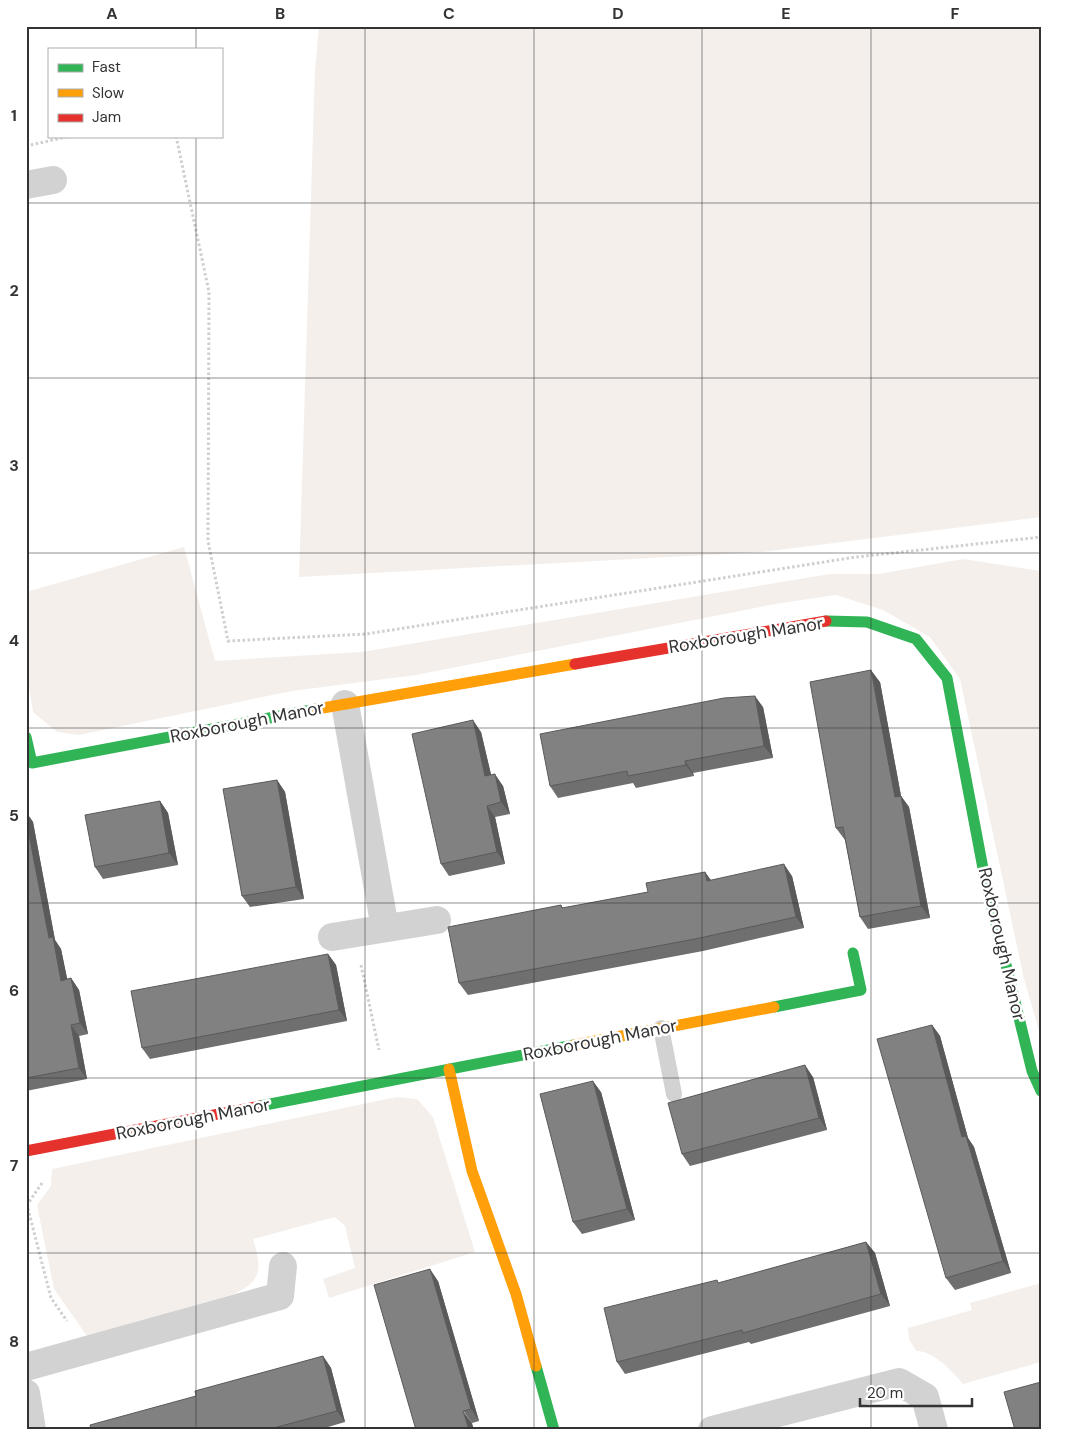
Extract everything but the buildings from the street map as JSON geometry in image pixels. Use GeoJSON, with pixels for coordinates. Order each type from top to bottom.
{"type":"FeatureCollection","features":[{"type":"Feature","properties":{"kind":"street"},"geometry":{"type":"LineString","coordinates":[[26,185],[53,180]]}},
{"type":"Feature","properties":{"kind":"street","name":"Roxborough Manor"},"geometry":{"type":"LineString","coordinates":[[26,737],[29,764],[345,704],[820,621],[867,622],[916,639],[947,678],[994,917],[1032,1071],[1041,1091]]}},
{"type":"Feature","properties":{"kind":"street","name":"Roxborough Manor"},"geometry":{"type":"LineString","coordinates":[[345,704],[386,928]]}},
{"type":"Feature","properties":{"kind":"street"},"geometry":{"type":"LineString","coordinates":[[343,935],[437,920]]}},
{"type":"Feature","properties":{"kind":"street","name":"Roxborough Manor"},"geometry":{"type":"LineString","coordinates":[[32,1150],[861,990],[853,953]]}},
{"type":"Feature","properties":{"kind":"street"},"geometry":{"type":"LineString","coordinates":[[448,1069],[472,1171],[516,1294],[540,1353],[554,1430]]}},
{"type":"Feature","properties":{"kind":"street"},"geometry":{"type":"LineString","coordinates":[[26,1366],[280,1296],[283,1266]]}},
{"type":"Feature","properties":{"kind":"street"},"geometry":{"type":"LineString","coordinates":[[712,1430],[899,1382],[926,1397],[934,1430]]}},
{"type":"Feature","properties":{"kind":"street"},"geometry":{"type":"LineString","coordinates":[[26,1393],[32,1430]]}},
{"type":"Feature","properties":{"kind":"lane"},"geometry":{"type":"LineString","coordinates":[[661,1028],[674,1094]]}},
{"type":"Feature","properties":{"kind":"path"},"geometry":{"type":"LineString","coordinates":[[26,146],[62,138]]}},
{"type":"Feature","properties":{"kind":"path"},"geometry":{"type":"LineString","coordinates":[[176,138],[209,292],[208,541],[228,641],[366,634],[856,557],[1041,537]]}},
{"type":"Feature","properties":{"kind":"path"},"geometry":{"type":"LineString","coordinates":[[343,935],[386,1082]]}},
{"type":"Feature","properties":{"kind":"path"},"geometry":{"type":"LineString","coordinates":[[32,1150],[43,1182],[27,1205],[51,1298],[79,1338],[82,1352]]}},
{"type":"Feature","properties":{"kind":"shaded area"},"geometry":{"type":"Polygon","coordinates":[[[319,26],[1041,26],[1041,517],[762,552],[299,577],[315,70],[319,26]]]}},
{"type":"Feature","properties":{"kind":"shaded area"},"geometry":{"type":"Polygon","coordinates":[[[184,547],[215,661],[362,652],[830,574],[879,574],[963,559],[1041,571],[1041,1037],[1024,979],[960,679],[930,637],[883,610],[836,595],[775,604],[416,675],[292,691],[79,735],[57,732],[33,712],[26,667],[26,592],[184,547]]]}},
{"type":"Feature","properties":{"kind":"shaded area"},"geometry":{"type":"Polygon","coordinates":[[[397,1097],[417,1099],[433,1117],[475,1252],[329,1298],[323,1279],[355,1268],[345,1226],[335,1217],[253,1239],[258,1257],[258,1272],[251,1283],[234,1294],[87,1336],[54,1289],[37,1205],[51,1186],[52,1169],[397,1097]]]}},
{"type":"Feature","properties":{"kind":"shaded area"},"geometry":{"type":"Polygon","coordinates":[[[1041,1283],[1041,1362],[963,1384],[948,1367],[936,1358],[916,1351],[909,1339],[908,1328],[972,1310],[970,1303],[1041,1283]]]}},
{"type":"Feature","properties":{"kind":"traffic: fast"},"geometry":{"type":"LineString","coordinates":[[826,621],[867,622],[916,639],[947,678],[985,879],[1032,1071],[1041,1091]]}},
{"type":"Feature","properties":{"kind":"traffic: fast"},"geometry":{"type":"LineString","coordinates":[[26,737],[32,763],[317,709]]}},
{"type":"Feature","properties":{"kind":"traffic: fast"},"geometry":{"type":"LineString","coordinates":[[774,1007],[861,990],[853,953]]}},
{"type":"Feature","properties":{"kind":"traffic: fast"},"geometry":{"type":"LineString","coordinates":[[260,1106],[574,1045]]}},
{"type":"Feature","properties":{"kind":"traffic: fast"},"geometry":{"type":"LineString","coordinates":[[536,1366],[554,1430]]}},
{"type":"Feature","properties":{"kind":"traffic: slow"},"geometry":{"type":"LineString","coordinates":[[317,709],[575,664]]}},
{"type":"Feature","properties":{"kind":"traffic: slow"},"geometry":{"type":"LineString","coordinates":[[574,1045],[774,1007]]}},
{"type":"Feature","properties":{"kind":"traffic: slow"},"geometry":{"type":"LineString","coordinates":[[449,1069],[472,1171],[516,1294],[536,1366]]}},
{"type":"Feature","properties":{"kind":"traffic: jam"},"geometry":{"type":"LineString","coordinates":[[575,664],[826,621]]}},
{"type":"Feature","properties":{"kind":"traffic: jam"},"geometry":{"type":"LineString","coordinates":[[26,1151],[260,1106]]}}]}
